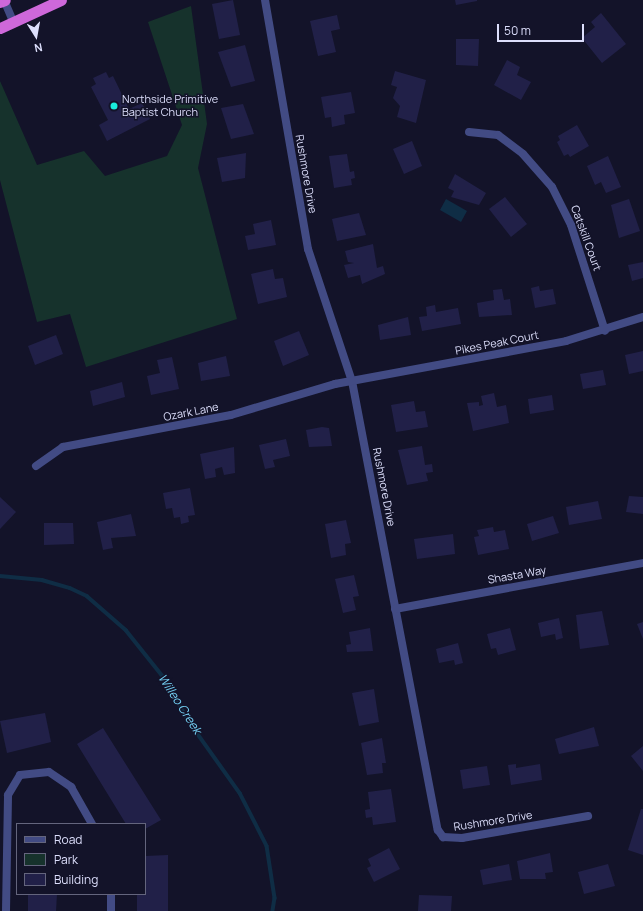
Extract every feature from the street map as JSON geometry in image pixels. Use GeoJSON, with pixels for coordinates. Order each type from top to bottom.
{"type":"FeatureCollection","features":[{"type":"Feature","properties":{"kind":"highway"},"geometry":{"type":"LineString","coordinates":[[0,2],[4,0]]}},
{"type":"Feature","properties":{"kind":"highway"},"geometry":{"type":"LineString","coordinates":[[0,28],[62,0]]}},
{"type":"Feature","properties":{"kind":"street"},"geometry":{"type":"LineString","coordinates":[[4,0],[13,22]]}},
{"type":"Feature","properties":{"kind":"street","name":"Rushmore Drive"},"geometry":{"type":"LineString","coordinates":[[265,0],[308,249],[352,381],[435,821],[443,837],[462,838],[588,816]]}},
{"type":"Feature","properties":{"kind":"street","name":"Catskill Court"},"geometry":{"type":"LineString","coordinates":[[469,132],[498,135],[523,154],[552,187],[572,225],[605,331]]}},
{"type":"Feature","properties":{"kind":"street","name":"Pikes Peak Court"},"geometry":{"type":"LineString","coordinates":[[352,381],[605,331],[643,317]]}},
{"type":"Feature","properties":{"kind":"street","name":"Ozark Lane"},"geometry":{"type":"LineString","coordinates":[[36,466],[63,447],[231,415],[352,381]]}},
{"type":"Feature","properties":{"kind":"street","name":"Shasta Way"},"geometry":{"type":"LineString","coordinates":[[395,608],[643,563]]}},
{"type":"Feature","properties":{"kind":"street"},"geometry":{"type":"LineString","coordinates":[[6,911],[8,795],[20,775],[49,772],[71,787],[91,823]]}},
{"type":"Feature","properties":{"kind":"street"},"geometry":{"type":"LineString","coordinates":[[111,895],[111,911]]}},
{"type":"Feature","properties":{"kind":"green space"},"geometry":{"type":"Polygon","coordinates":[[[191,6],[207,124],[198,168],[237,319],[86,367],[70,314],[37,322],[0,180],[0,81],[37,165],[84,151],[105,176],[167,156],[182,125],[148,22],[191,6]]]}},
{"type":"Feature","properties":{"kind":"water"},"geometry":{"type":"Polygon","coordinates":[[[446,199],[467,211],[461,222],[440,210],[446,199]]]}},
{"type":"Feature","properties":{"kind":"building"},"geometry":{"type":"Polygon","coordinates":[[[233,0],[240,35],[219,39],[212,4],[233,0]]]}},
{"type":"Feature","properties":{"kind":"building"},"geometry":{"type":"Polygon","coordinates":[[[455,0],[477,0],[477,1],[456,5],[455,0]]]}},
{"type":"Feature","properties":{"kind":"building"},"geometry":{"type":"Polygon","coordinates":[[[601,13],[626,44],[602,63],[582,38],[595,27],[591,22],[601,13]]]}},
{"type":"Feature","properties":{"kind":"building"},"geometry":{"type":"Polygon","coordinates":[[[337,15],[340,29],[331,31],[336,52],[318,56],[310,21],[337,15]]]}},
{"type":"Feature","properties":{"kind":"building"},"geometry":{"type":"Polygon","coordinates":[[[456,39],[479,39],[478,66],[456,65],[456,39]]]}},
{"type":"Feature","properties":{"kind":"building"},"geometry":{"type":"Polygon","coordinates":[[[245,45],[255,81],[231,87],[218,52],[245,45]]]}},
{"type":"Feature","properties":{"kind":"building"},"geometry":{"type":"Polygon","coordinates":[[[507,60],[520,67],[517,75],[531,82],[521,100],[494,85],[507,60]]]}},
{"type":"Feature","properties":{"kind":"building"},"geometry":{"type":"Polygon","coordinates":[[[395,71],[426,80],[416,123],[397,117],[400,106],[393,98],[397,87],[391,85],[395,71]]]}},
{"type":"Feature","properties":{"kind":"building","name":"Northside Primitive Baptist Church"},"geometry":{"type":"Polygon","coordinates":[[[106,72],[109,78],[113,76],[129,109],[142,103],[150,119],[107,141],[99,125],[108,120],[91,87],[96,84],[93,78],[106,72]]]}},
{"type":"Feature","properties":{"kind":"building"},"geometry":{"type":"Polygon","coordinates":[[[351,92],[355,113],[344,115],[345,124],[332,127],[331,117],[325,118],[321,97],[351,92]]]}},
{"type":"Feature","properties":{"kind":"building"},"geometry":{"type":"Polygon","coordinates":[[[243,104],[254,134],[231,139],[221,108],[243,104]]]}},
{"type":"Feature","properties":{"kind":"building"},"geometry":{"type":"Polygon","coordinates":[[[577,125],[589,146],[570,157],[568,154],[564,156],[557,142],[560,140],[558,136],[577,125]]]}},
{"type":"Feature","properties":{"kind":"building"},"geometry":{"type":"Polygon","coordinates":[[[412,141],[422,166],[404,174],[393,149],[412,141]]]}},
{"type":"Feature","properties":{"kind":"building"},"geometry":{"type":"Polygon","coordinates":[[[246,153],[245,178],[222,182],[217,158],[246,153]]]}},
{"type":"Feature","properties":{"kind":"building"},"geometry":{"type":"Polygon","coordinates":[[[347,154],[350,172],[354,171],[355,178],[351,179],[352,185],[334,188],[329,156],[347,154]]]}},
{"type":"Feature","properties":{"kind":"building"},"geometry":{"type":"Polygon","coordinates":[[[608,156],[621,187],[606,193],[601,182],[595,185],[587,166],[608,156]]]}},
{"type":"Feature","properties":{"kind":"building"},"geometry":{"type":"Polygon","coordinates":[[[455,174],[486,193],[479,205],[451,197],[454,191],[448,188],[455,174]]]}},
{"type":"Feature","properties":{"kind":"building"},"geometry":{"type":"Polygon","coordinates":[[[505,197],[527,224],[511,237],[489,209],[505,197]]]}},
{"type":"Feature","properties":{"kind":"building"},"geometry":{"type":"Polygon","coordinates":[[[629,199],[640,231],[619,238],[611,205],[629,199]]]}},
{"type":"Feature","properties":{"kind":"building"},"geometry":{"type":"Polygon","coordinates":[[[359,213],[366,235],[337,241],[332,219],[359,213]]]}},
{"type":"Feature","properties":{"kind":"building"},"geometry":{"type":"Polygon","coordinates":[[[271,220],[276,245],[248,250],[245,236],[255,234],[253,224],[271,220]]]}},
{"type":"Feature","properties":{"kind":"building"},"geometry":{"type":"Polygon","coordinates":[[[373,244],[377,268],[383,266],[385,274],[362,284],[360,275],[348,278],[344,265],[354,263],[348,262],[345,251],[373,244]]]}},
{"type":"Feature","properties":{"kind":"building"},"geometry":{"type":"Polygon","coordinates":[[[643,262],[643,278],[632,281],[628,265],[643,262]]]}},
{"type":"Feature","properties":{"kind":"building"},"geometry":{"type":"Polygon","coordinates":[[[273,269],[275,279],[283,278],[287,297],[258,304],[251,274],[273,269]]]}},
{"type":"Feature","properties":{"kind":"building"},"geometry":{"type":"Polygon","coordinates":[[[539,286],[540,291],[553,289],[556,304],[535,308],[531,288],[539,286]]]}},
{"type":"Feature","properties":{"kind":"building"},"geometry":{"type":"Polygon","coordinates":[[[502,289],[504,300],[510,299],[512,315],[479,317],[477,303],[494,300],[493,290],[502,289]]]}},
{"type":"Feature","properties":{"kind":"building"},"geometry":{"type":"Polygon","coordinates":[[[435,305],[436,312],[458,308],[461,324],[422,331],[419,317],[427,316],[426,307],[435,305]]]}},
{"type":"Feature","properties":{"kind":"building"},"geometry":{"type":"Polygon","coordinates":[[[408,317],[411,335],[380,340],[378,325],[408,317]]]}},
{"type":"Feature","properties":{"kind":"building"},"geometry":{"type":"Polygon","coordinates":[[[299,331],[309,355],[283,366],[274,341],[299,331]]]}},
{"type":"Feature","properties":{"kind":"building"},"geometry":{"type":"Polygon","coordinates":[[[56,335],[63,354],[35,365],[28,346],[56,335]]]}},
{"type":"Feature","properties":{"kind":"building"},"geometry":{"type":"Polygon","coordinates":[[[643,351],[643,371],[629,374],[625,355],[643,351]]]}},
{"type":"Feature","properties":{"kind":"building"},"geometry":{"type":"Polygon","coordinates":[[[226,356],[230,376],[201,381],[198,363],[226,356]]]}},
{"type":"Feature","properties":{"kind":"building"},"geometry":{"type":"Polygon","coordinates":[[[172,357],[179,389],[151,395],[147,376],[160,373],[157,360],[172,357]]]}},
{"type":"Feature","properties":{"kind":"building"},"geometry":{"type":"Polygon","coordinates":[[[603,370],[606,385],[583,389],[580,374],[603,370]]]}},
{"type":"Feature","properties":{"kind":"building"},"geometry":{"type":"Polygon","coordinates":[[[122,382],[125,397],[93,406],[90,391],[122,382]]]}},
{"type":"Feature","properties":{"kind":"building"},"geometry":{"type":"Polygon","coordinates":[[[494,393],[497,407],[506,405],[509,423],[473,431],[467,403],[479,402],[479,406],[483,405],[481,396],[494,393]]]}},
{"type":"Feature","properties":{"kind":"building"},"geometry":{"type":"Polygon","coordinates":[[[552,395],[554,410],[530,414],[528,399],[552,395]]]}},
{"type":"Feature","properties":{"kind":"building"},"geometry":{"type":"Polygon","coordinates":[[[414,401],[416,412],[425,411],[428,427],[396,432],[391,405],[414,401]]]}},
{"type":"Feature","properties":{"kind":"building"},"geometry":{"type":"Polygon","coordinates":[[[322,427],[329,428],[332,446],[309,447],[306,430],[322,427]]]}},
{"type":"Feature","properties":{"kind":"building"},"geometry":{"type":"Polygon","coordinates":[[[286,439],[290,456],[273,460],[275,467],[265,469],[259,445],[286,439]]]}},
{"type":"Feature","properties":{"kind":"building"},"geometry":{"type":"Polygon","coordinates":[[[422,446],[425,465],[432,464],[433,472],[426,473],[428,481],[407,485],[398,450],[422,446]]]}},
{"type":"Feature","properties":{"kind":"building"},"geometry":{"type":"Polygon","coordinates":[[[234,447],[235,473],[224,475],[222,467],[215,469],[216,477],[205,479],[200,454],[234,447]]]}},
{"type":"Feature","properties":{"kind":"building"},"geometry":{"type":"Polygon","coordinates":[[[190,488],[195,515],[188,516],[189,522],[181,524],[180,517],[174,518],[172,508],[166,509],[163,493],[190,488]]]}},
{"type":"Feature","properties":{"kind":"building"},"geometry":{"type":"Polygon","coordinates":[[[629,496],[643,497],[643,514],[626,512],[629,496]]]}},
{"type":"Feature","properties":{"kind":"building"},"geometry":{"type":"Polygon","coordinates":[[[0,497],[16,512],[0,529],[0,497]]]}},
{"type":"Feature","properties":{"kind":"building"},"geometry":{"type":"Polygon","coordinates":[[[598,501],[602,519],[569,525],[566,507],[598,501]]]}},
{"type":"Feature","properties":{"kind":"building"},"geometry":{"type":"Polygon","coordinates":[[[131,514],[136,536],[111,538],[113,548],[103,550],[97,522],[131,514]]]}},
{"type":"Feature","properties":{"kind":"building"},"geometry":{"type":"Polygon","coordinates":[[[553,516],[559,533],[532,541],[527,524],[553,516]]]}},
{"type":"Feature","properties":{"kind":"building"},"geometry":{"type":"Polygon","coordinates":[[[346,520],[351,543],[345,544],[346,555],[331,558],[325,524],[346,520]]]}},
{"type":"Feature","properties":{"kind":"building"},"geometry":{"type":"Polygon","coordinates":[[[44,523],[73,523],[74,544],[44,545],[44,523]]]}},
{"type":"Feature","properties":{"kind":"building"},"geometry":{"type":"Polygon","coordinates":[[[493,527],[494,532],[505,530],[509,549],[478,555],[474,537],[479,536],[477,530],[493,527]]]}},
{"type":"Feature","properties":{"kind":"building"},"geometry":{"type":"Polygon","coordinates":[[[453,534],[455,554],[417,559],[414,539],[453,534]]]}},
{"type":"Feature","properties":{"kind":"building"},"geometry":{"type":"Polygon","coordinates":[[[354,575],[359,596],[353,597],[356,610],[343,613],[335,579],[354,575]]]}},
{"type":"Feature","properties":{"kind":"building"},"geometry":{"type":"Polygon","coordinates":[[[602,611],[609,645],[580,649],[576,615],[602,611]]]}},
{"type":"Feature","properties":{"kind":"building"},"geometry":{"type":"Polygon","coordinates":[[[559,618],[563,638],[556,640],[555,634],[541,637],[538,623],[559,618]]]}},
{"type":"Feature","properties":{"kind":"building"},"geometry":{"type":"Polygon","coordinates":[[[643,622],[643,639],[637,624],[643,622]]]}},
{"type":"Feature","properties":{"kind":"building"},"geometry":{"type":"Polygon","coordinates":[[[370,628],[373,651],[347,652],[346,645],[351,644],[349,632],[370,628]]]}},
{"type":"Feature","properties":{"kind":"building"},"geometry":{"type":"Polygon","coordinates":[[[510,628],[516,650],[498,655],[496,648],[491,649],[487,634],[510,628]]]}},
{"type":"Feature","properties":{"kind":"building"},"geometry":{"type":"Polygon","coordinates":[[[458,643],[463,663],[455,665],[454,660],[439,663],[436,649],[458,643]]]}},
{"type":"Feature","properties":{"kind":"building"},"geometry":{"type":"Polygon","coordinates":[[[374,689],[379,722],[359,726],[352,693],[374,689]]]}},
{"type":"Feature","properties":{"kind":"building"},"geometry":{"type":"Polygon","coordinates":[[[45,713],[51,742],[7,753],[0,721],[45,713]]]}},
{"type":"Feature","properties":{"kind":"building"},"geometry":{"type":"Polygon","coordinates":[[[594,727],[599,746],[559,754],[555,739],[594,727]]]}},
{"type":"Feature","properties":{"kind":"building"},"geometry":{"type":"Polygon","coordinates":[[[103,728],[161,820],[146,828],[146,823],[125,823],[77,744],[103,728]]]}},
{"type":"Feature","properties":{"kind":"building"},"geometry":{"type":"Polygon","coordinates":[[[382,738],[386,763],[382,763],[383,773],[367,775],[361,743],[382,738]]]}},
{"type":"Feature","properties":{"kind":"building"},"geometry":{"type":"Polygon","coordinates":[[[643,746],[643,771],[631,756],[643,746]]]}},
{"type":"Feature","properties":{"kind":"building"},"geometry":{"type":"Polygon","coordinates":[[[516,764],[516,768],[540,764],[542,780],[511,785],[508,765],[516,764]]]}},
{"type":"Feature","properties":{"kind":"building"},"geometry":{"type":"Polygon","coordinates":[[[487,766],[490,785],[463,789],[460,770],[487,766]]]}},
{"type":"Feature","properties":{"kind":"building"},"geometry":{"type":"Polygon","coordinates":[[[391,789],[396,822],[373,825],[372,817],[366,818],[365,810],[370,809],[368,792],[391,789]]]}},
{"type":"Feature","properties":{"kind":"building"},"geometry":{"type":"Polygon","coordinates":[[[641,809],[643,809],[643,855],[628,850],[641,809]]]}},
{"type":"Feature","properties":{"kind":"building"},"geometry":{"type":"Polygon","coordinates":[[[389,848],[400,869],[374,882],[367,868],[371,866],[368,859],[389,848]]]}},
{"type":"Feature","properties":{"kind":"building"},"geometry":{"type":"Polygon","coordinates":[[[550,853],[553,872],[545,873],[546,879],[520,879],[517,861],[550,853]]]}},
{"type":"Feature","properties":{"kind":"building"},"geometry":{"type":"Polygon","coordinates":[[[168,855],[168,911],[137,911],[137,895],[146,895],[146,856],[168,855]]]}},
{"type":"Feature","properties":{"kind":"building"},"geometry":{"type":"Polygon","coordinates":[[[509,864],[512,880],[483,885],[480,870],[509,864]]]}},
{"type":"Feature","properties":{"kind":"building"},"geometry":{"type":"Polygon","coordinates":[[[608,864],[615,886],[584,894],[578,872],[608,864]]]}},
{"type":"Feature","properties":{"kind":"building"},"geometry":{"type":"Polygon","coordinates":[[[28,895],[57,895],[56,911],[28,911],[28,895]]]}},
{"type":"Feature","properties":{"kind":"building"},"geometry":{"type":"Polygon","coordinates":[[[419,895],[452,896],[451,911],[418,911],[419,895]]]}},
{"type":"Feature","properties":{"kind":"waterway","name":"Willeo Creek"},"geometry":{"type":"LineString","coordinates":[[0,576],[42,580],[70,588],[87,596],[126,630],[165,679],[190,723],[240,793],[267,846],[275,898],[273,911]]}},
{"type":"Feature","properties":{"kind":"place","name":"Northside Primitive Baptist Church"},"geometry":{"type":"Point","coordinates":[114,106]}}]}
